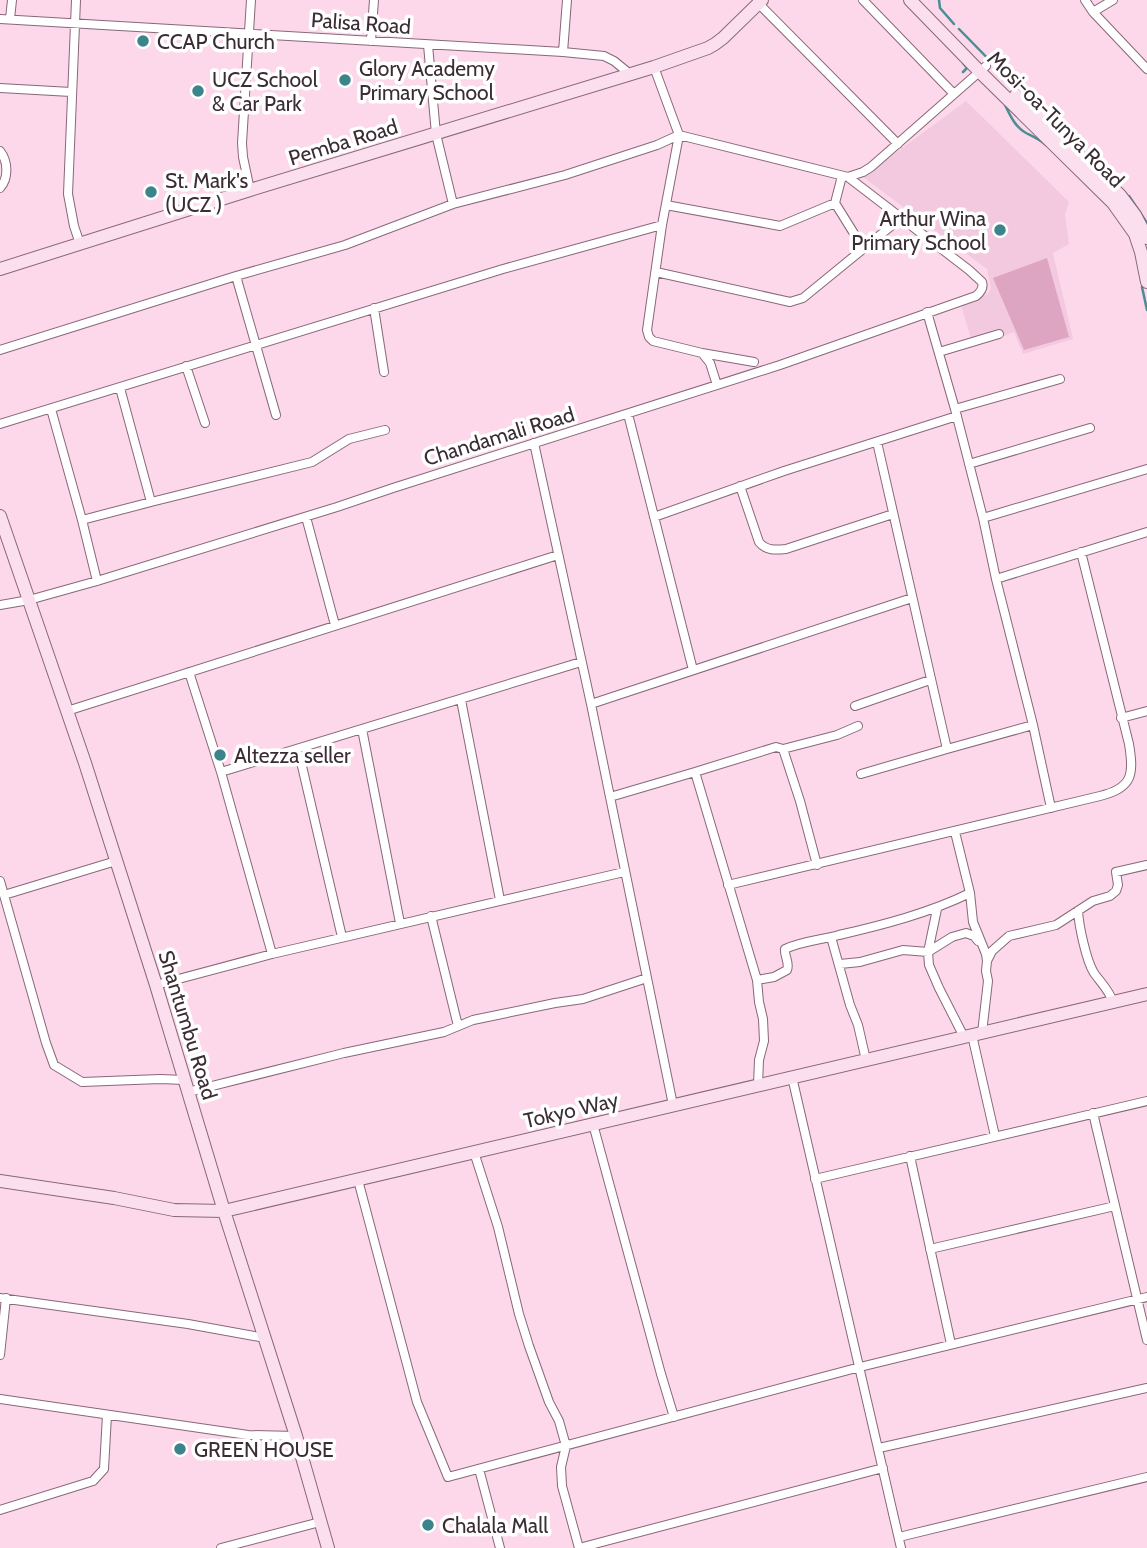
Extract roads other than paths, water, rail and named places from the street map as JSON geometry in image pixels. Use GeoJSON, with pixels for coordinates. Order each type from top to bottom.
{"type":"FeatureCollection","features":[{"type":"Feature","properties":{"kind":"street"},"geometry":{"type":"LineString","coordinates":[[10,19],[12,0]]}},
{"type":"Feature","properties":{"kind":"street"},"geometry":{"type":"LineString","coordinates":[[76,0],[68,194],[80,244]]}},
{"type":"Feature","properties":{"kind":"street"},"geometry":{"type":"LineString","coordinates":[[250,190],[242,144],[251,0]]}},
{"type":"Feature","properties":{"kind":"street"},"geometry":{"type":"LineString","coordinates":[[371,41],[374,0]]}},
{"type":"Feature","properties":{"kind":"street"},"geometry":{"type":"LineString","coordinates":[[563,52],[567,0]]}},
{"type":"Feature","properties":{"kind":"street"},"geometry":{"type":"LineString","coordinates":[[863,0],[954,94]]}},
{"type":"Feature","properties":{"kind":"street"},"geometry":{"type":"LineString","coordinates":[[1085,0],[1147,69]]}},
{"type":"Feature","properties":{"kind":"street"},"geometry":{"type":"LineString","coordinates":[[1093,12],[1113,0]]}},
{"type":"Feature","properties":{"kind":"street"},"geometry":{"type":"LineString","coordinates":[[758,1],[898,144]]}},
{"type":"Feature","properties":{"kind":"street","name":"Pemba Road"},"geometry":{"type":"LineString","coordinates":[[0,269],[708,48],[723,38],[758,1]]}},
{"type":"Feature","properties":{"kind":"street","name":"Mosi-oa-Tunya Road"},"geometry":{"type":"LineString","coordinates":[[917,1],[1120,211],[1135,234],[1147,282]]}},
{"type":"Feature","properties":{"kind":"street","name":"Palisa Road"},"geometry":{"type":"LineString","coordinates":[[0,19],[563,52],[604,56],[630,74]]}},
{"type":"Feature","properties":{"kind":"street"},"geometry":{"type":"LineString","coordinates":[[428,45],[436,134],[453,204]]}},
{"type":"Feature","properties":{"kind":"street"},"geometry":{"type":"LineString","coordinates":[[654,67],[679,135],[662,225],[647,330],[649,337],[653,341],[702,353],[754,362]]}},
{"type":"Feature","properties":{"kind":"street"},"geometry":{"type":"LineString","coordinates":[[845,176],[863,172],[871,167],[983,69]]}},
{"type":"Feature","properties":{"kind":"street","name":"Mosi-oa-Tunya Road"},"geometry":{"type":"LineString","coordinates":[[983,69],[1120,195],[1147,238]]}},
{"type":"Feature","properties":{"kind":"street"},"geometry":{"type":"LineString","coordinates":[[0,88],[71,92]]}},
{"type":"Feature","properties":{"kind":"street"},"geometry":{"type":"LineString","coordinates":[[0,349],[345,245],[453,204],[565,175],[657,145],[679,135],[845,176],[901,218],[795,302],[656,272]]}},
{"type":"Feature","properties":{"kind":"street"},"geometry":{"type":"LineString","coordinates":[[0,151],[5,158],[6,167],[4,183],[0,188]]}},
{"type":"Feature","properties":{"kind":"street"},"geometry":{"type":"LineString","coordinates":[[666,205],[779,226],[835,203],[845,176]]}},
{"type":"Feature","properties":{"kind":"street"},"geometry":{"type":"LineString","coordinates":[[835,203],[863,248]]}},
{"type":"Feature","properties":{"kind":"street","name":"Chandamali Road"},"geometry":{"type":"LineString","coordinates":[[0,605],[29,600],[97,581],[628,414],[780,365],[976,296],[983,289],[982,282],[970,270],[901,218]]}},
{"type":"Feature","properties":{"kind":"street"},"geometry":{"type":"LineString","coordinates":[[0,424],[503,269],[662,225]]}},
{"type":"Feature","properties":{"kind":"street"},"geometry":{"type":"LineString","coordinates":[[236,276],[276,415]]}},
{"type":"Feature","properties":{"kind":"street"},"geometry":{"type":"LineString","coordinates":[[374,308],[384,372]]}},
{"type":"Feature","properties":{"kind":"street"},"geometry":{"type":"LineString","coordinates":[[927,312],[983,518],[1051,808]]}},
{"type":"Feature","properties":{"kind":"street"},"geometry":{"type":"LineString","coordinates":[[939,352],[999,334]]}},
{"type":"Feature","properties":{"kind":"street"},"geometry":{"type":"LineString","coordinates":[[702,353],[710,363],[717,385]]}},
{"type":"Feature","properties":{"kind":"street"},"geometry":{"type":"LineString","coordinates":[[186,366],[205,423]]}},
{"type":"Feature","properties":{"kind":"street"},"geometry":{"type":"LineString","coordinates":[[654,517],[1060,379]]}},
{"type":"Feature","properties":{"kind":"street"},"geometry":{"type":"LineString","coordinates":[[120,388],[151,502]]}},
{"type":"Feature","properties":{"kind":"street"},"geometry":{"type":"LineString","coordinates":[[51,409],[97,581]]}},
{"type":"Feature","properties":{"kind":"street"},"geometry":{"type":"LineString","coordinates":[[628,414],[693,670]]}},
{"type":"Feature","properties":{"kind":"street"},"geometry":{"type":"LineString","coordinates":[[969,464],[1090,428]]}},
{"type":"Feature","properties":{"kind":"street"},"geometry":{"type":"LineString","coordinates":[[82,520],[312,462],[349,439],[385,430]]}},
{"type":"Feature","properties":{"kind":"street"},"geometry":{"type":"LineString","coordinates":[[877,442],[947,749]]}},
{"type":"Feature","properties":{"kind":"street"},"geometry":{"type":"LineString","coordinates":[[534,443],[591,704],[673,1105]]}},
{"type":"Feature","properties":{"kind":"street"},"geometry":{"type":"LineString","coordinates":[[983,518],[1147,469]]}},
{"type":"Feature","properties":{"kind":"street"},"geometry":{"type":"LineString","coordinates":[[740,486],[760,542],[762,546],[771,549],[786,549],[893,514]]}},
{"type":"Feature","properties":{"kind":"street","name":"Shantumbu Road"},"geometry":{"type":"LineString","coordinates":[[0,516],[156,985],[296,1436],[328,1548]]}},
{"type":"Feature","properties":{"kind":"street"},"geometry":{"type":"LineString","coordinates":[[306,517],[335,625]]}},
{"type":"Feature","properties":{"kind":"street"},"geometry":{"type":"LineString","coordinates":[[996,579],[1147,532]]}},
{"type":"Feature","properties":{"kind":"street"},"geometry":{"type":"LineString","coordinates":[[728,885],[955,832],[1113,793],[1122,788],[1132,772],[1131,761],[1081,552]]}},
{"type":"Feature","properties":{"kind":"street"},"geometry":{"type":"LineString","coordinates":[[67,711],[558,555]]}},
{"type":"Feature","properties":{"kind":"street"},"geometry":{"type":"LineString","coordinates":[[591,704],[912,598]]}},
{"type":"Feature","properties":{"kind":"street"},"geometry":{"type":"LineString","coordinates":[[220,772],[581,662]]}},
{"type":"Feature","properties":{"kind":"street"},"geometry":{"type":"LineString","coordinates":[[189,672],[272,954]]}},
{"type":"Feature","properties":{"kind":"street"},"geometry":{"type":"LineString","coordinates":[[855,706],[930,680]]}},
{"type":"Feature","properties":{"kind":"street"},"geometry":{"type":"LineString","coordinates":[[461,700],[500,900]]}},
{"type":"Feature","properties":{"kind":"street"},"geometry":{"type":"LineString","coordinates":[[1121,718],[1147,711]]}},
{"type":"Feature","properties":{"kind":"street"},"geometry":{"type":"LineString","coordinates":[[861,774],[1033,725]]}},
{"type":"Feature","properties":{"kind":"street"},"geometry":{"type":"LineString","coordinates":[[610,797],[776,747],[783,749],[858,726]]}},
{"type":"Feature","properties":{"kind":"street"},"geometry":{"type":"LineString","coordinates":[[362,729],[400,923]]}},
{"type":"Feature","properties":{"kind":"street"},"geometry":{"type":"LineString","coordinates":[[298,749],[342,937]]}},
{"type":"Feature","properties":{"kind":"street"},"geometry":{"type":"LineString","coordinates":[[783,749],[817,864]]}},
{"type":"Feature","properties":{"kind":"street"},"geometry":{"type":"LineString","coordinates":[[695,772],[757,980],[764,1041],[759,1060],[758,1085]]}},
{"type":"Feature","properties":{"kind":"street"},"geometry":{"type":"LineString","coordinates":[[955,832],[970,893],[973,922],[987,961]]}},
{"type":"Feature","properties":{"kind":"street"},"geometry":{"type":"LineString","coordinates":[[4,894],[116,861]]}},
{"type":"Feature","properties":{"kind":"street"},"geometry":{"type":"LineString","coordinates":[[973,1035],[988,981],[987,961],[992,951],[1009,936],[1056,925],[1093,901],[1110,896],[1118,885],[1116,872],[1147,865]]}},
{"type":"Feature","properties":{"kind":"street"},"geometry":{"type":"LineString","coordinates":[[156,985],[342,937],[624,872]]}},
{"type":"Feature","properties":{"kind":"street"},"geometry":{"type":"LineString","coordinates":[[0,881],[54,1065],[82,1082],[160,1079],[186,1086],[444,1032],[472,1020],[583,999],[647,978]]}},
{"type":"Feature","properties":{"kind":"street"},"geometry":{"type":"LineString","coordinates":[[757,980],[774,977],[787,970],[785,949],[937,909],[970,893]]}},
{"type":"Feature","properties":{"kind":"street"},"geometry":{"type":"LineString","coordinates":[[937,909],[928,952],[929,965],[939,988],[973,1035],[995,1136]]}},
{"type":"Feature","properties":{"kind":"street"},"geometry":{"type":"LineString","coordinates":[[1078,911],[1082,936],[1093,971],[1110,993],[1113,1002]]}},
{"type":"Feature","properties":{"kind":"street"},"geometry":{"type":"LineString","coordinates":[[431,916],[458,1027]]}},
{"type":"Feature","properties":{"kind":"street"},"geometry":{"type":"LineString","coordinates":[[839,964],[860,962],[903,950],[928,952],[952,937],[966,933],[982,944]]}},
{"type":"Feature","properties":{"kind":"street"},"geometry":{"type":"LineString","coordinates":[[831,937],[866,1060]]}},
{"type":"Feature","properties":{"kind":"street","name":"Tokyo Way"},"geometry":{"type":"LineString","coordinates":[[0,1181],[174,1210],[224,1211],[1147,994]]}},
{"type":"Feature","properties":{"kind":"street"},"geometry":{"type":"LineString","coordinates":[[792,1077],[901,1548]]}},
{"type":"Feature","properties":{"kind":"street"},"geometry":{"type":"LineString","coordinates":[[815,1179],[1147,1101]]}},
{"type":"Feature","properties":{"kind":"street"},"geometry":{"type":"LineString","coordinates":[[1093,1114],[1147,1340]]}},
{"type":"Feature","properties":{"kind":"street"},"geometry":{"type":"LineString","coordinates":[[593,1124],[674,1417]]}},
{"type":"Feature","properties":{"kind":"street"},"geometry":{"type":"LineString","coordinates":[[474,1152],[498,1227],[523,1324],[566,1446],[561,1467],[562,1486],[579,1548],[883,1468]]}},
{"type":"Feature","properties":{"kind":"street"},"geometry":{"type":"LineString","coordinates":[[910,1156],[951,1344]]}},
{"type":"Feature","properties":{"kind":"street"},"geometry":{"type":"LineString","coordinates":[[358,1180],[417,1402],[448,1477],[860,1367],[1147,1297]]}},
{"type":"Feature","properties":{"kind":"street"},"geometry":{"type":"LineString","coordinates":[[930,1249],[1115,1206]]}},
{"type":"Feature","properties":{"kind":"street"},"geometry":{"type":"LineString","coordinates":[[0,1355],[3,1298],[188,1324],[265,1338]]}},
{"type":"Feature","properties":{"kind":"street"},"geometry":{"type":"LineString","coordinates":[[879,1448],[1147,1388]]}},
{"type":"Feature","properties":{"kind":"street"},"geometry":{"type":"LineString","coordinates":[[0,1399],[248,1435],[296,1436]]}},
{"type":"Feature","properties":{"kind":"street"},"geometry":{"type":"LineString","coordinates":[[0,1510],[97,1478],[104,1469],[107,1415]]}},
{"type":"Feature","properties":{"kind":"street"},"geometry":{"type":"LineString","coordinates":[[479,1469],[500,1548]]}},
{"type":"Feature","properties":{"kind":"street"},"geometry":{"type":"LineString","coordinates":[[899,1537],[1147,1477]]}},
{"type":"Feature","properties":{"kind":"street"},"geometry":{"type":"LineString","coordinates":[[220,1548],[320,1522]]}},
{"type":"Feature","properties":{"kind":"waterway"},"geometry":{"type":"LineString","coordinates":[[939,0],[940,8],[954,24]]}},
{"type":"Feature","properties":{"kind":"waterway"},"geometry":{"type":"LineString","coordinates":[[959,29],[1005,76]]}},
{"type":"Feature","properties":{"kind":"waterway"},"geometry":{"type":"LineString","coordinates":[[963,63],[967,68],[963,72]]}},
{"type":"Feature","properties":{"kind":"waterway"},"geometry":{"type":"LineString","coordinates":[[1011,81],[1020,90]]}},
{"type":"Feature","properties":{"kind":"waterway"},"geometry":{"type":"LineString","coordinates":[[1005,105],[1019,128],[1046,145]]}},
{"type":"Feature","properties":{"kind":"waterway"},"geometry":{"type":"LineString","coordinates":[[1045,114],[1061,124],[1070,139]]}},
{"type":"Feature","properties":{"kind":"waterway"},"geometry":{"type":"LineString","coordinates":[[1129,196],[1147,223]]}},
{"type":"Feature","properties":{"kind":"waterway"},"geometry":{"type":"LineString","coordinates":[[1142,287],[1147,310]]}},
{"type":"Feature","properties":{"kind":"place","name":"CCAP Church"},"geometry":{"type":"Point","coordinates":[143,41]}},
{"type":"Feature","properties":{"kind":"place","name":"Glory Academy Primary School"},"geometry":{"type":"Point","coordinates":[345,80]}},
{"type":"Feature","properties":{"kind":"place","name":"UCZ School & Car Park"},"geometry":{"type":"Point","coordinates":[198,91]}},
{"type":"Feature","properties":{"kind":"place","name":"St. Mark's (UCZ )"},"geometry":{"type":"Point","coordinates":[151,192]}},
{"type":"Feature","properties":{"kind":"place","name":"Arthur Wina Primary School"},"geometry":{"type":"Point","coordinates":[1000,230]}},
{"type":"Feature","properties":{"kind":"place","name":"Altezza seller"},"geometry":{"type":"Point","coordinates":[220,755]}},
{"type":"Feature","properties":{"kind":"place","name":"GREEN HOUSE"},"geometry":{"type":"Point","coordinates":[180,1449]}},
{"type":"Feature","properties":{"kind":"place","name":"Chalala Mall"},"geometry":{"type":"Point","coordinates":[428,1525]}}]}
